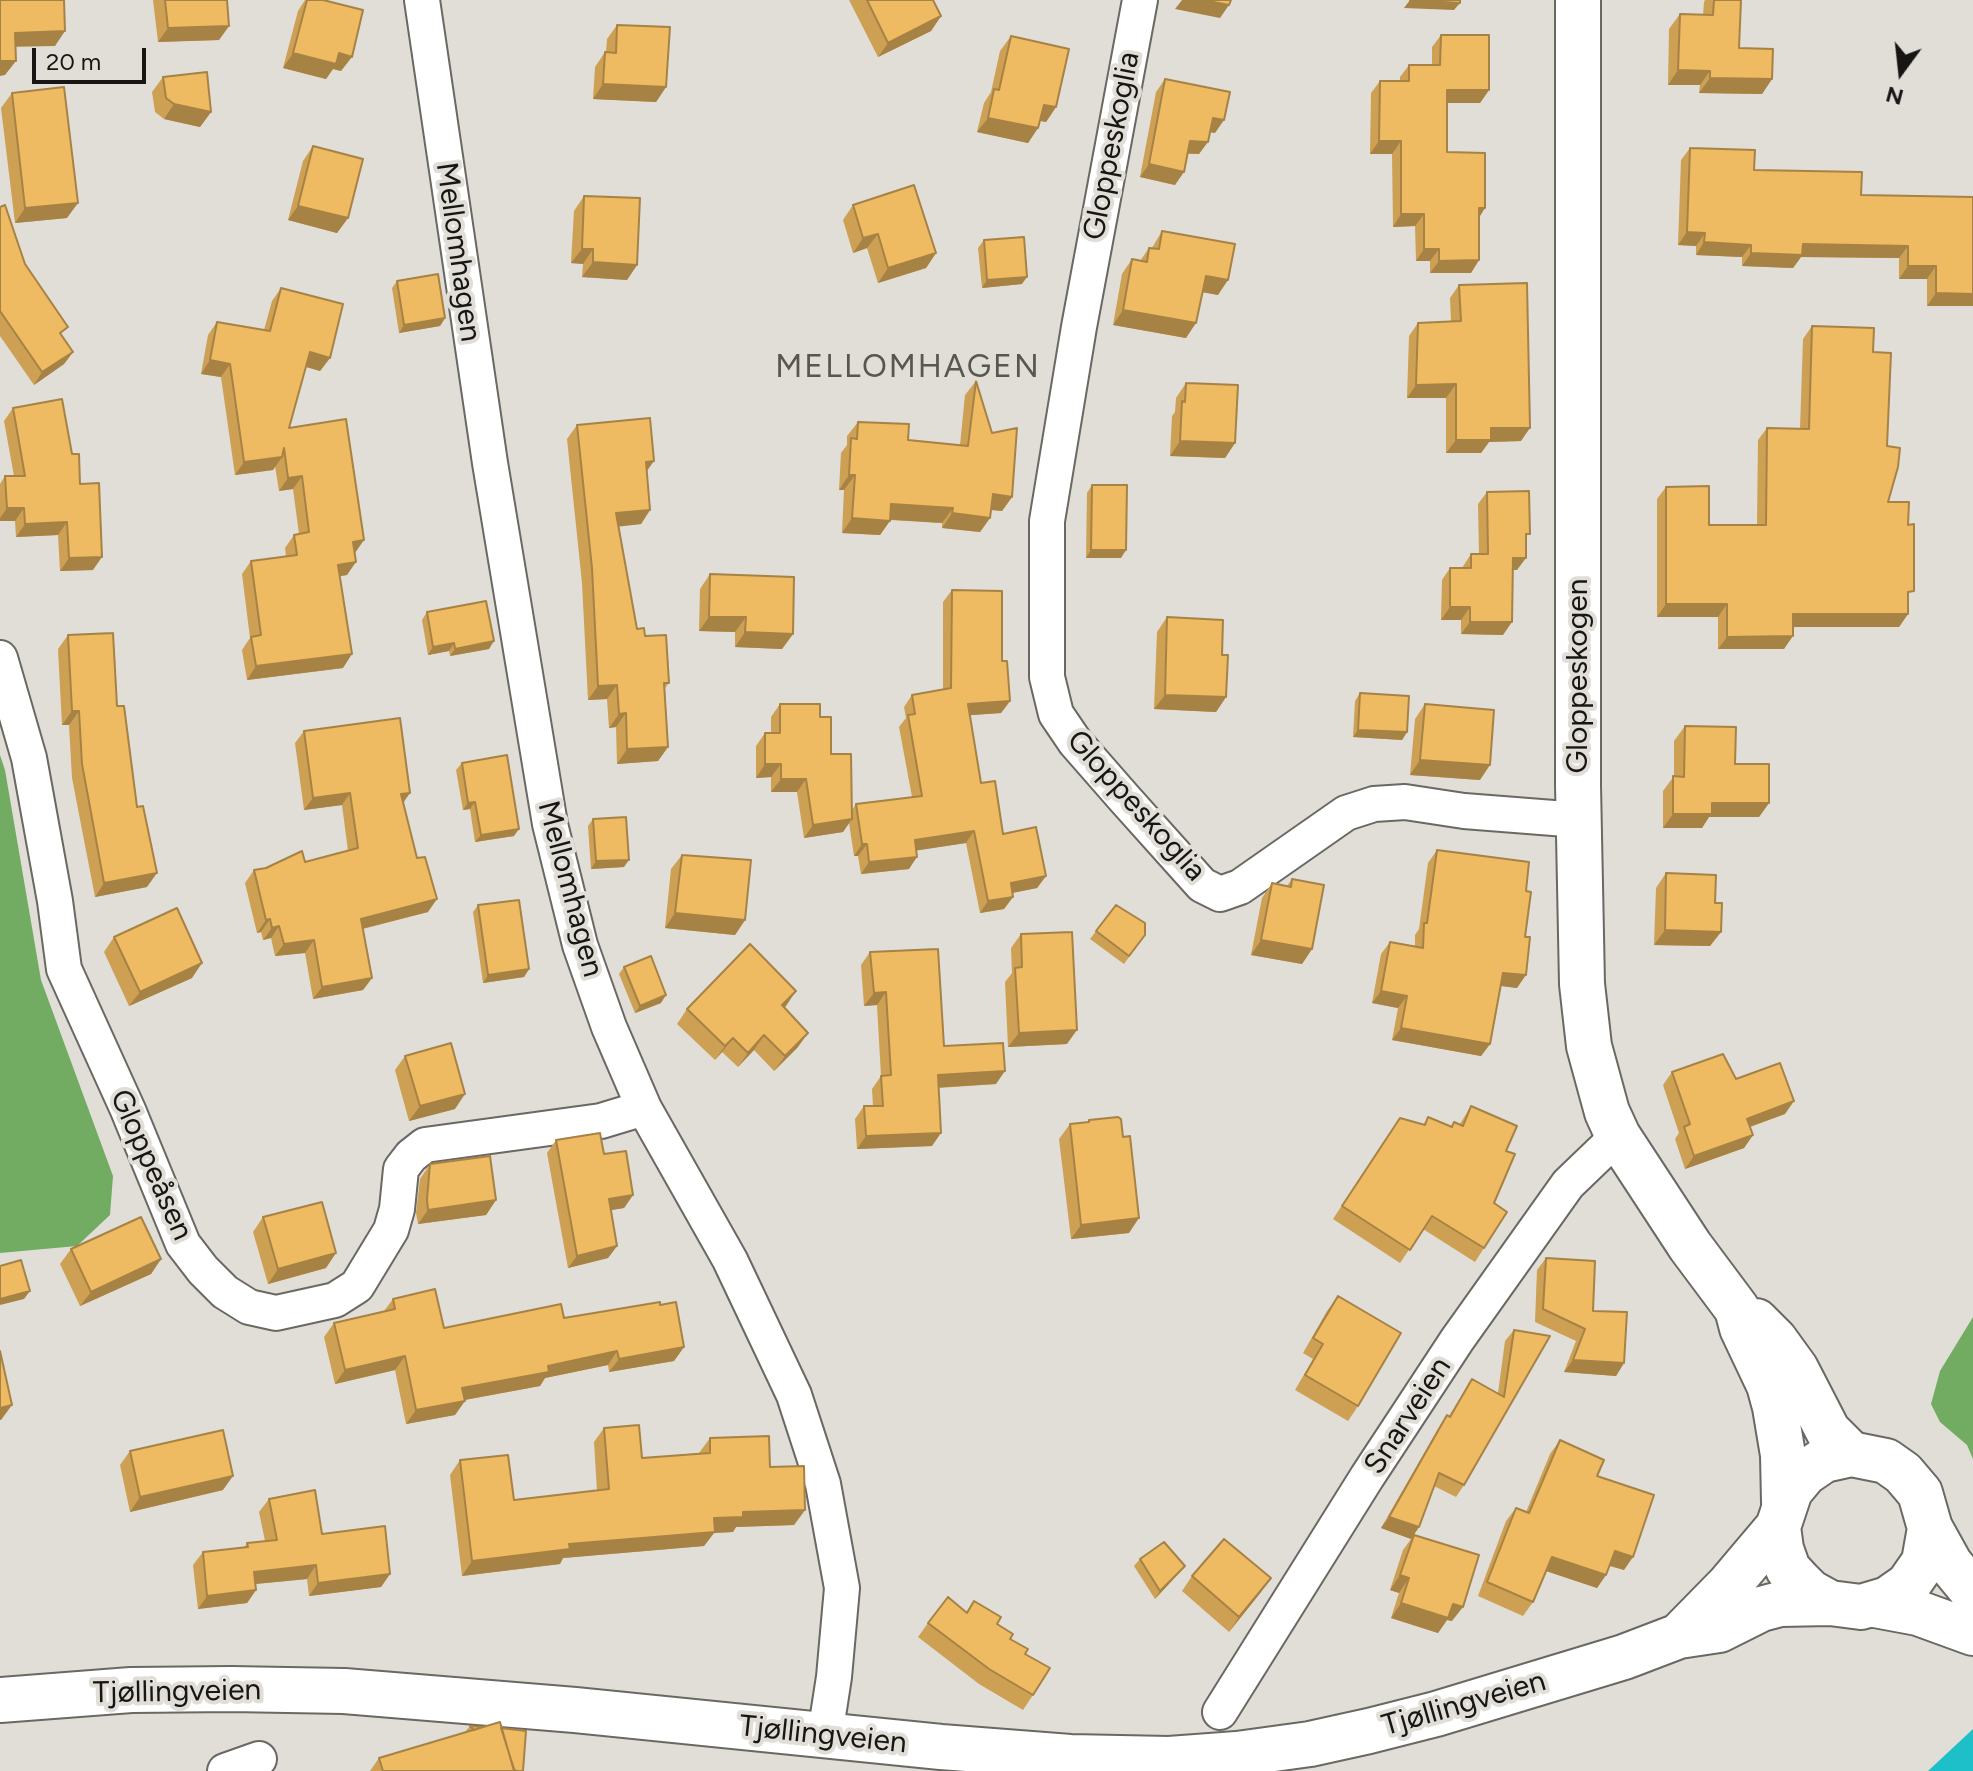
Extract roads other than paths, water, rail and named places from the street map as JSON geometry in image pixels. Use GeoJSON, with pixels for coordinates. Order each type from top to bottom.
{"type":"FeatureCollection","features":[{"type":"Feature","properties":{"kind":"main road","name":"Gloppeskogen"},"geometry":{"type":"LineString","coordinates":[[1578,0],[1579,820],[1582,984],[1594,1068],[1618,1136],[1690,1246],[1737,1309],[1775,1340],[1796,1369],[1828,1431],[1851,1454]]}},
{"type":"Feature","properties":{"kind":"main road","name":"Gloppeskogen"},"geometry":{"type":"LineString","coordinates":[[1737,1309],[1775,1407],[1783,1455],[1781,1515]]}},
{"type":"Feature","properties":{"kind":"main road"},"geometry":{"type":"LineString","coordinates":[[1875,1605],[1967,1617],[1950,1564],[1930,1528],[1920,1493],[1903,1473],[1886,1461],[1851,1454],[1824,1460],[1805,1473],[1790,1491],[1781,1515],[1781,1549],[1788,1569],[1810,1592],[1830,1603],[1861,1607],[1875,1605],[1908,1585],[1924,1562],[1930,1528]]}},
{"type":"Feature","properties":{"kind":"main road","name":"Tjøllingveien"},"geometry":{"type":"LineString","coordinates":[[1679,1636],[1729,1585],[1781,1515]]}},
{"type":"Feature","properties":{"kind":"main road","name":"Tjøllingveien"},"geometry":{"type":"LineString","coordinates":[[0,1700],[131,1690],[344,1691],[941,1747],[1070,1757],[1169,1759],[1310,1744],[1436,1714],[1624,1657],[1679,1636],[1719,1630],[1761,1609],[1780,1604],[1830,1603]]}},
{"type":"Feature","properties":{"kind":"street","name":"Mellomhagen"},"geometry":{"type":"LineString","coordinates":[[422,0],[480,403],[550,824],[580,945],[609,1027],[644,1108],[730,1260],[794,1395],[823,1484],[842,1588],[825,1735]]}},
{"type":"Feature","properties":{"kind":"street","name":"Gloppeskoglia"},"geometry":{"type":"LineString","coordinates":[[1140,0],[1079,327],[1047,521],[1047,677],[1056,714],[1075,742],[1202,885],[1220,894],[1240,887],[1346,813],[1374,804],[1405,802],[1464,811],[1579,820]]}},
{"type":"Feature","properties":{"kind":"street","name":"Gloppeåsen"},"geometry":{"type":"LineString","coordinates":[[0,658],[29,758],[64,969],[128,1110],[183,1244],[225,1292],[249,1307],[276,1313],[335,1300],[357,1286],[391,1230],[397,1209],[401,1169],[425,1145],[601,1121],[644,1108]]}},
{"type":"Feature","properties":{"kind":"street","name":"Snarveien"},"geometry":{"type":"LineString","coordinates":[[1220,1712],[1457,1340],[1568,1184],[1618,1136]]}},
{"type":"Feature","properties":{"kind":"street"},"geometry":{"type":"LineString","coordinates":[[225,1771],[259,1759]]}},
{"type":"Feature","properties":{"kind":"water"},"geometry":{"type":"Polygon","coordinates":[[[1973,1729],[1973,1771],[1928,1771],[1973,1729]]]}},
{"type":"Feature","properties":{"kind":"district","name":"MELLOMHAGEN"},"geometry":{"type":"Point","coordinates":[908,368]}}]}
